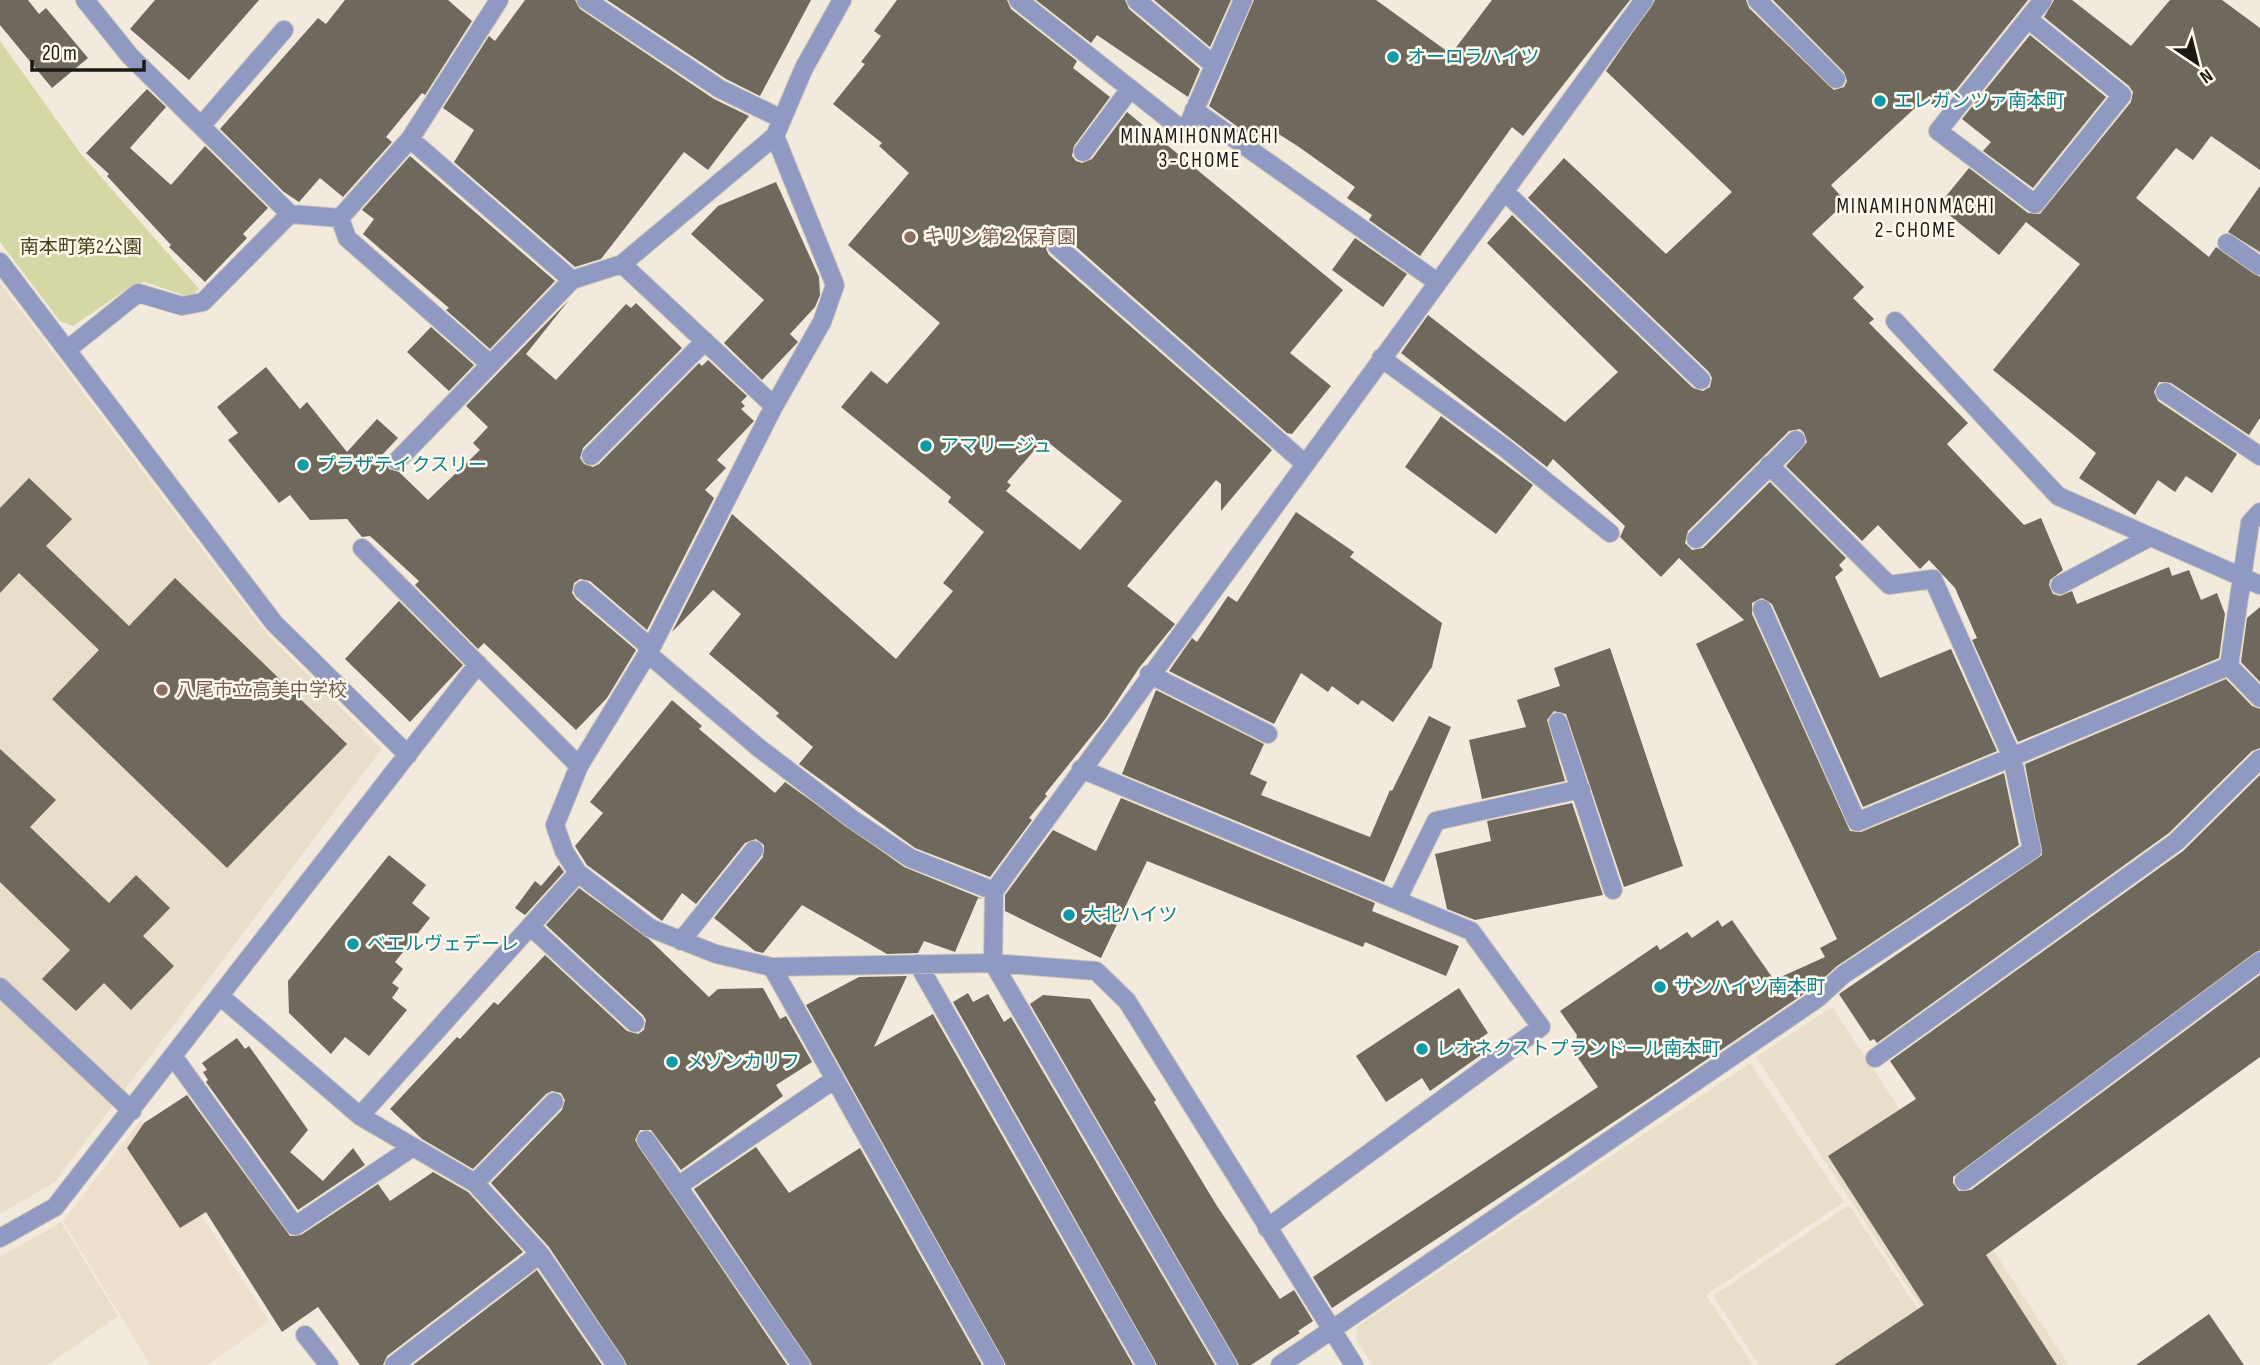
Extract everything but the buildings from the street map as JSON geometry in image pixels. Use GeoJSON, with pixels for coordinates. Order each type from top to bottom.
{"type":"FeatureCollection","features":[{"type":"Feature","properties":{"kind":"street"},"geometry":{"type":"LineString","coordinates":[[85,0],[130,55],[290,214],[340,218]]}},
{"type":"Feature","properties":{"kind":"street"},"geometry":{"type":"LineString","coordinates":[[340,218],[410,139],[499,0]]}},
{"type":"Feature","properties":{"kind":"street"},"geometry":{"type":"LineString","coordinates":[[586,0],[779,127],[835,285],[822,322],[775,406],[649,650],[579,766],[555,825],[564,851],[578,873],[650,928],[716,954],[772,967],[993,963],[1096,971],[1127,1001],[1353,1365]]}},
{"type":"Feature","properties":{"kind":"street"},"geometry":{"type":"LineString","coordinates":[[397,461],[572,280],[622,264],[779,127],[804,68],[842,0]]}},
{"type":"Feature","properties":{"kind":"street"},"geometry":{"type":"LineString","coordinates":[[1018,0],[1185,132],[1243,0]]}},
{"type":"Feature","properties":{"kind":"street"},"geometry":{"type":"LineString","coordinates":[[1136,0],[1214,65]]}},
{"type":"Feature","properties":{"kind":"street"},"geometry":{"type":"LineString","coordinates":[[1228,1365],[993,963],[994,891],[1149,674],[1644,0]]}},
{"type":"Feature","properties":{"kind":"street"},"geometry":{"type":"LineString","coordinates":[[1757,0],[1836,79]]}},
{"type":"Feature","properties":{"kind":"street"},"geometry":{"type":"LineString","coordinates":[[2028,19],[2122,94],[2035,204],[1938,131],[2043,0]]}},
{"type":"Feature","properties":{"kind":"street"},"geometry":{"type":"LineString","coordinates":[[201,126],[284,30]]}},
{"type":"Feature","properties":{"kind":"street"},"geometry":{"type":"LineString","coordinates":[[1083,152],[1130,89]]}},
{"type":"Feature","properties":{"kind":"street"},"geometry":{"type":"LineString","coordinates":[[1194,110],[1437,282]]}},
{"type":"Feature","properties":{"kind":"street"},"geometry":{"type":"LineString","coordinates":[[410,139],[572,280]]}},
{"type":"Feature","properties":{"kind":"street"},"geometry":{"type":"LineString","coordinates":[[1504,191],[1700,380]]}},
{"type":"Feature","properties":{"kind":"street"},"geometry":{"type":"LineString","coordinates":[[68,349],[138,293],[182,306],[203,302],[290,214]]}},
{"type":"Feature","properties":{"kind":"street"},"geometry":{"type":"LineString","coordinates":[[340,218],[347,238],[490,364]]}},
{"type":"Feature","properties":{"kind":"street"},"geometry":{"type":"LineString","coordinates":[[2227,243],[2260,266]]}},
{"type":"Feature","properties":{"kind":"street"},"geometry":{"type":"LineString","coordinates":[[1057,246],[1304,463]]}},
{"type":"Feature","properties":{"kind":"street"},"geometry":{"type":"LineString","coordinates":[[0,262],[274,624],[408,755]]}},
{"type":"Feature","properties":{"kind":"street"},"geometry":{"type":"LineString","coordinates":[[622,264],[775,406]]}},
{"type":"Feature","properties":{"kind":"street"},"geometry":{"type":"LineString","coordinates":[[1895,321],[2058,496],[2260,585]]}},
{"type":"Feature","properties":{"kind":"street"},"geometry":{"type":"LineString","coordinates":[[592,456],[705,341]]}},
{"type":"Feature","properties":{"kind":"street"},"geometry":{"type":"LineString","coordinates":[[1381,358],[1507,449],[1610,533]]}},
{"type":"Feature","properties":{"kind":"street"},"geometry":{"type":"LineString","coordinates":[[2165,392],[2260,456]]}},
{"type":"Feature","properties":{"kind":"street"},"geometry":{"type":"LineString","coordinates":[[1696,539],[1796,440]]}},
{"type":"Feature","properties":{"kind":"street"},"geometry":{"type":"LineString","coordinates":[[1280,1365],[1818,998],[1843,975],[2032,850],[2012,757],[1933,579],[1889,585],[1769,465]]}},
{"type":"Feature","properties":{"kind":"street"},"geometry":{"type":"LineString","coordinates":[[2229,666],[2250,523],[2260,512]]}},
{"type":"Feature","properties":{"kind":"street"},"geometry":{"type":"LineString","coordinates":[[2060,585],[2150,537]]}},
{"type":"Feature","properties":{"kind":"street"},"geometry":{"type":"LineString","coordinates":[[362,548],[579,766]]}},
{"type":"Feature","properties":{"kind":"street"},"geometry":{"type":"LineString","coordinates":[[583,590],[759,748],[862,825],[911,858],[994,891]]}},
{"type":"Feature","properties":{"kind":"street"},"geometry":{"type":"LineString","coordinates":[[1762,609],[1857,822],[2229,666]]}},
{"type":"Feature","properties":{"kind":"street"},"geometry":{"type":"LineString","coordinates":[[0,1238],[55,1207],[478,664]]}},
{"type":"Feature","properties":{"kind":"street"},"geometry":{"type":"LineString","coordinates":[[2229,666],[2260,698]]}},
{"type":"Feature","properties":{"kind":"street"},"geometry":{"type":"LineString","coordinates":[[1149,674],[1268,734]]}},
{"type":"Feature","properties":{"kind":"street"},"geometry":{"type":"LineString","coordinates":[[1558,722],[1613,890]]}},
{"type":"Feature","properties":{"kind":"street"},"geometry":{"type":"LineString","coordinates":[[1875,1058],[2176,842],[2260,759]]}},
{"type":"Feature","properties":{"kind":"street"},"geometry":{"type":"LineString","coordinates":[[1082,769],[1471,931],[1541,1027],[1267,1228]]}},
{"type":"Feature","properties":{"kind":"street"},"geometry":{"type":"LineString","coordinates":[[1397,900],[1436,821],[1581,789]]}},
{"type":"Feature","properties":{"kind":"street"},"geometry":{"type":"LineString","coordinates":[[681,941],[754,850]]}},
{"type":"Feature","properties":{"kind":"street"},"geometry":{"type":"LineString","coordinates":[[360,1116],[578,873]]}},
{"type":"Feature","properties":{"kind":"street"},"geometry":{"type":"LineString","coordinates":[[530,926],[635,1023]]}},
{"type":"Feature","properties":{"kind":"street"},"geometry":{"type":"LineString","coordinates":[[1965,1181],[2260,961]]}},
{"type":"Feature","properties":{"kind":"street"},"geometry":{"type":"LineString","coordinates":[[918,964],[1146,1365]]}},
{"type":"Feature","properties":{"kind":"street"},"geometry":{"type":"LineString","coordinates":[[772,967],[995,1365]]}},
{"type":"Feature","properties":{"kind":"street"},"geometry":{"type":"LineString","coordinates":[[0,987],[132,1111]]}},
{"type":"Feature","properties":{"kind":"street"},"geometry":{"type":"LineString","coordinates":[[220,996],[360,1116],[475,1183],[540,1254],[616,1365]]}},
{"type":"Feature","properties":{"kind":"street"},"geometry":{"type":"LineString","coordinates":[[173,1056],[295,1226],[413,1147]]}},
{"type":"Feature","properties":{"kind":"street"},"geometry":{"type":"LineString","coordinates":[[678,1186],[835,1079]]}},
{"type":"Feature","properties":{"kind":"street"},"geometry":{"type":"LineString","coordinates":[[475,1183],[554,1102]]}},
{"type":"Feature","properties":{"kind":"street"},"geometry":{"type":"LineString","coordinates":[[646,1139],[801,1365]]}},
{"type":"Feature","properties":{"kind":"street"},"geometry":{"type":"LineString","coordinates":[[394,1365],[540,1254]]}},
{"type":"Feature","properties":{"kind":"street"},"geometry":{"type":"LineString","coordinates":[[305,1335],[329,1365]]}},
{"type":"Feature","properties":{"kind":"shaded area","name":"八尾市立高美中学校"},"geometry":{"type":"Polygon","coordinates":[[[0,283],[265,632],[382,749],[55,1182],[0,1214],[0,283]]]}},
{"type":"Feature","properties":{"kind":"shaded area"},"geometry":{"type":"Polygon","coordinates":[[[1832,1007],[2069,1365],[1959,1365],[1756,1057],[1832,1007]]]}},
{"type":"Feature","properties":{"kind":"shaded area"},"geometry":{"type":"Polygon","coordinates":[[[1750,1063],[1844,1202],[1706,1295],[1753,1365],[1373,1365],[1356,1340],[1358,1326],[1750,1063]]]}},
{"type":"Feature","properties":{"kind":"shaded area"},"geometry":{"type":"Polygon","coordinates":[[[141,1120],[269,1321],[208,1365],[150,1365],[63,1221],[141,1120]]]}},
{"type":"Feature","properties":{"kind":"shaded area"},"geometry":{"type":"Polygon","coordinates":[[[1849,1205],[1955,1365],[1759,1365],[1713,1296],[1849,1205]]]}},
{"type":"Feature","properties":{"kind":"shaded area"},"geometry":{"type":"Polygon","coordinates":[[[61,1222],[118,1316],[48,1365],[0,1365],[0,1257],[61,1222]]]}},
{"type":"Feature","properties":{"kind":"green space","name":"南本町第2公園"},"geometry":{"type":"Polygon","coordinates":[[[0,41],[81,154],[199,289],[189,297],[145,282],[128,288],[73,326],[61,322],[0,242],[0,41]]]}},
{"type":"Feature","properties":{"kind":"place","name":"オーロラハイツ"},"geometry":{"type":"Point","coordinates":[1393,57]}},
{"type":"Feature","properties":{"kind":"place","name":"エレガンツァ南本町"},"geometry":{"type":"Point","coordinates":[1880,101]}},
{"type":"Feature","properties":{"kind":"place","name":"キリン第２保育園"},"geometry":{"type":"Point","coordinates":[910,237]}},
{"type":"Feature","properties":{"kind":"place","name":"アマリージュ"},"geometry":{"type":"Point","coordinates":[926,446]}},
{"type":"Feature","properties":{"kind":"place","name":"プラザテイクスリー"},"geometry":{"type":"Point","coordinates":[303,465]}},
{"type":"Feature","properties":{"kind":"place","name":"八尾市立高美中学校"},"geometry":{"type":"Point","coordinates":[162,690]}},
{"type":"Feature","properties":{"kind":"place","name":"大北ハイツ"},"geometry":{"type":"Point","coordinates":[1069,915]}},
{"type":"Feature","properties":{"kind":"place","name":"ベエルヴェデーレ"},"geometry":{"type":"Point","coordinates":[353,944]}},
{"type":"Feature","properties":{"kind":"place","name":"サンハイツ南本町"},"geometry":{"type":"Point","coordinates":[1660,987]}},
{"type":"Feature","properties":{"kind":"place","name":"レオネクストプランドール南本町"},"geometry":{"type":"Point","coordinates":[1422,1049]}},
{"type":"Feature","properties":{"kind":"place","name":"メゾンカリフ"},"geometry":{"type":"Point","coordinates":[672,1062]}},
{"type":"Feature","properties":{"kind":"district","name":"MINAMIHONMACHI 3-CHOME"},"geometry":{"type":"Point","coordinates":[1200,148]}},
{"type":"Feature","properties":{"kind":"district","name":"MINAMIHONMACHI 2-CHOME"},"geometry":{"type":"Point","coordinates":[1916,218]}}]}
